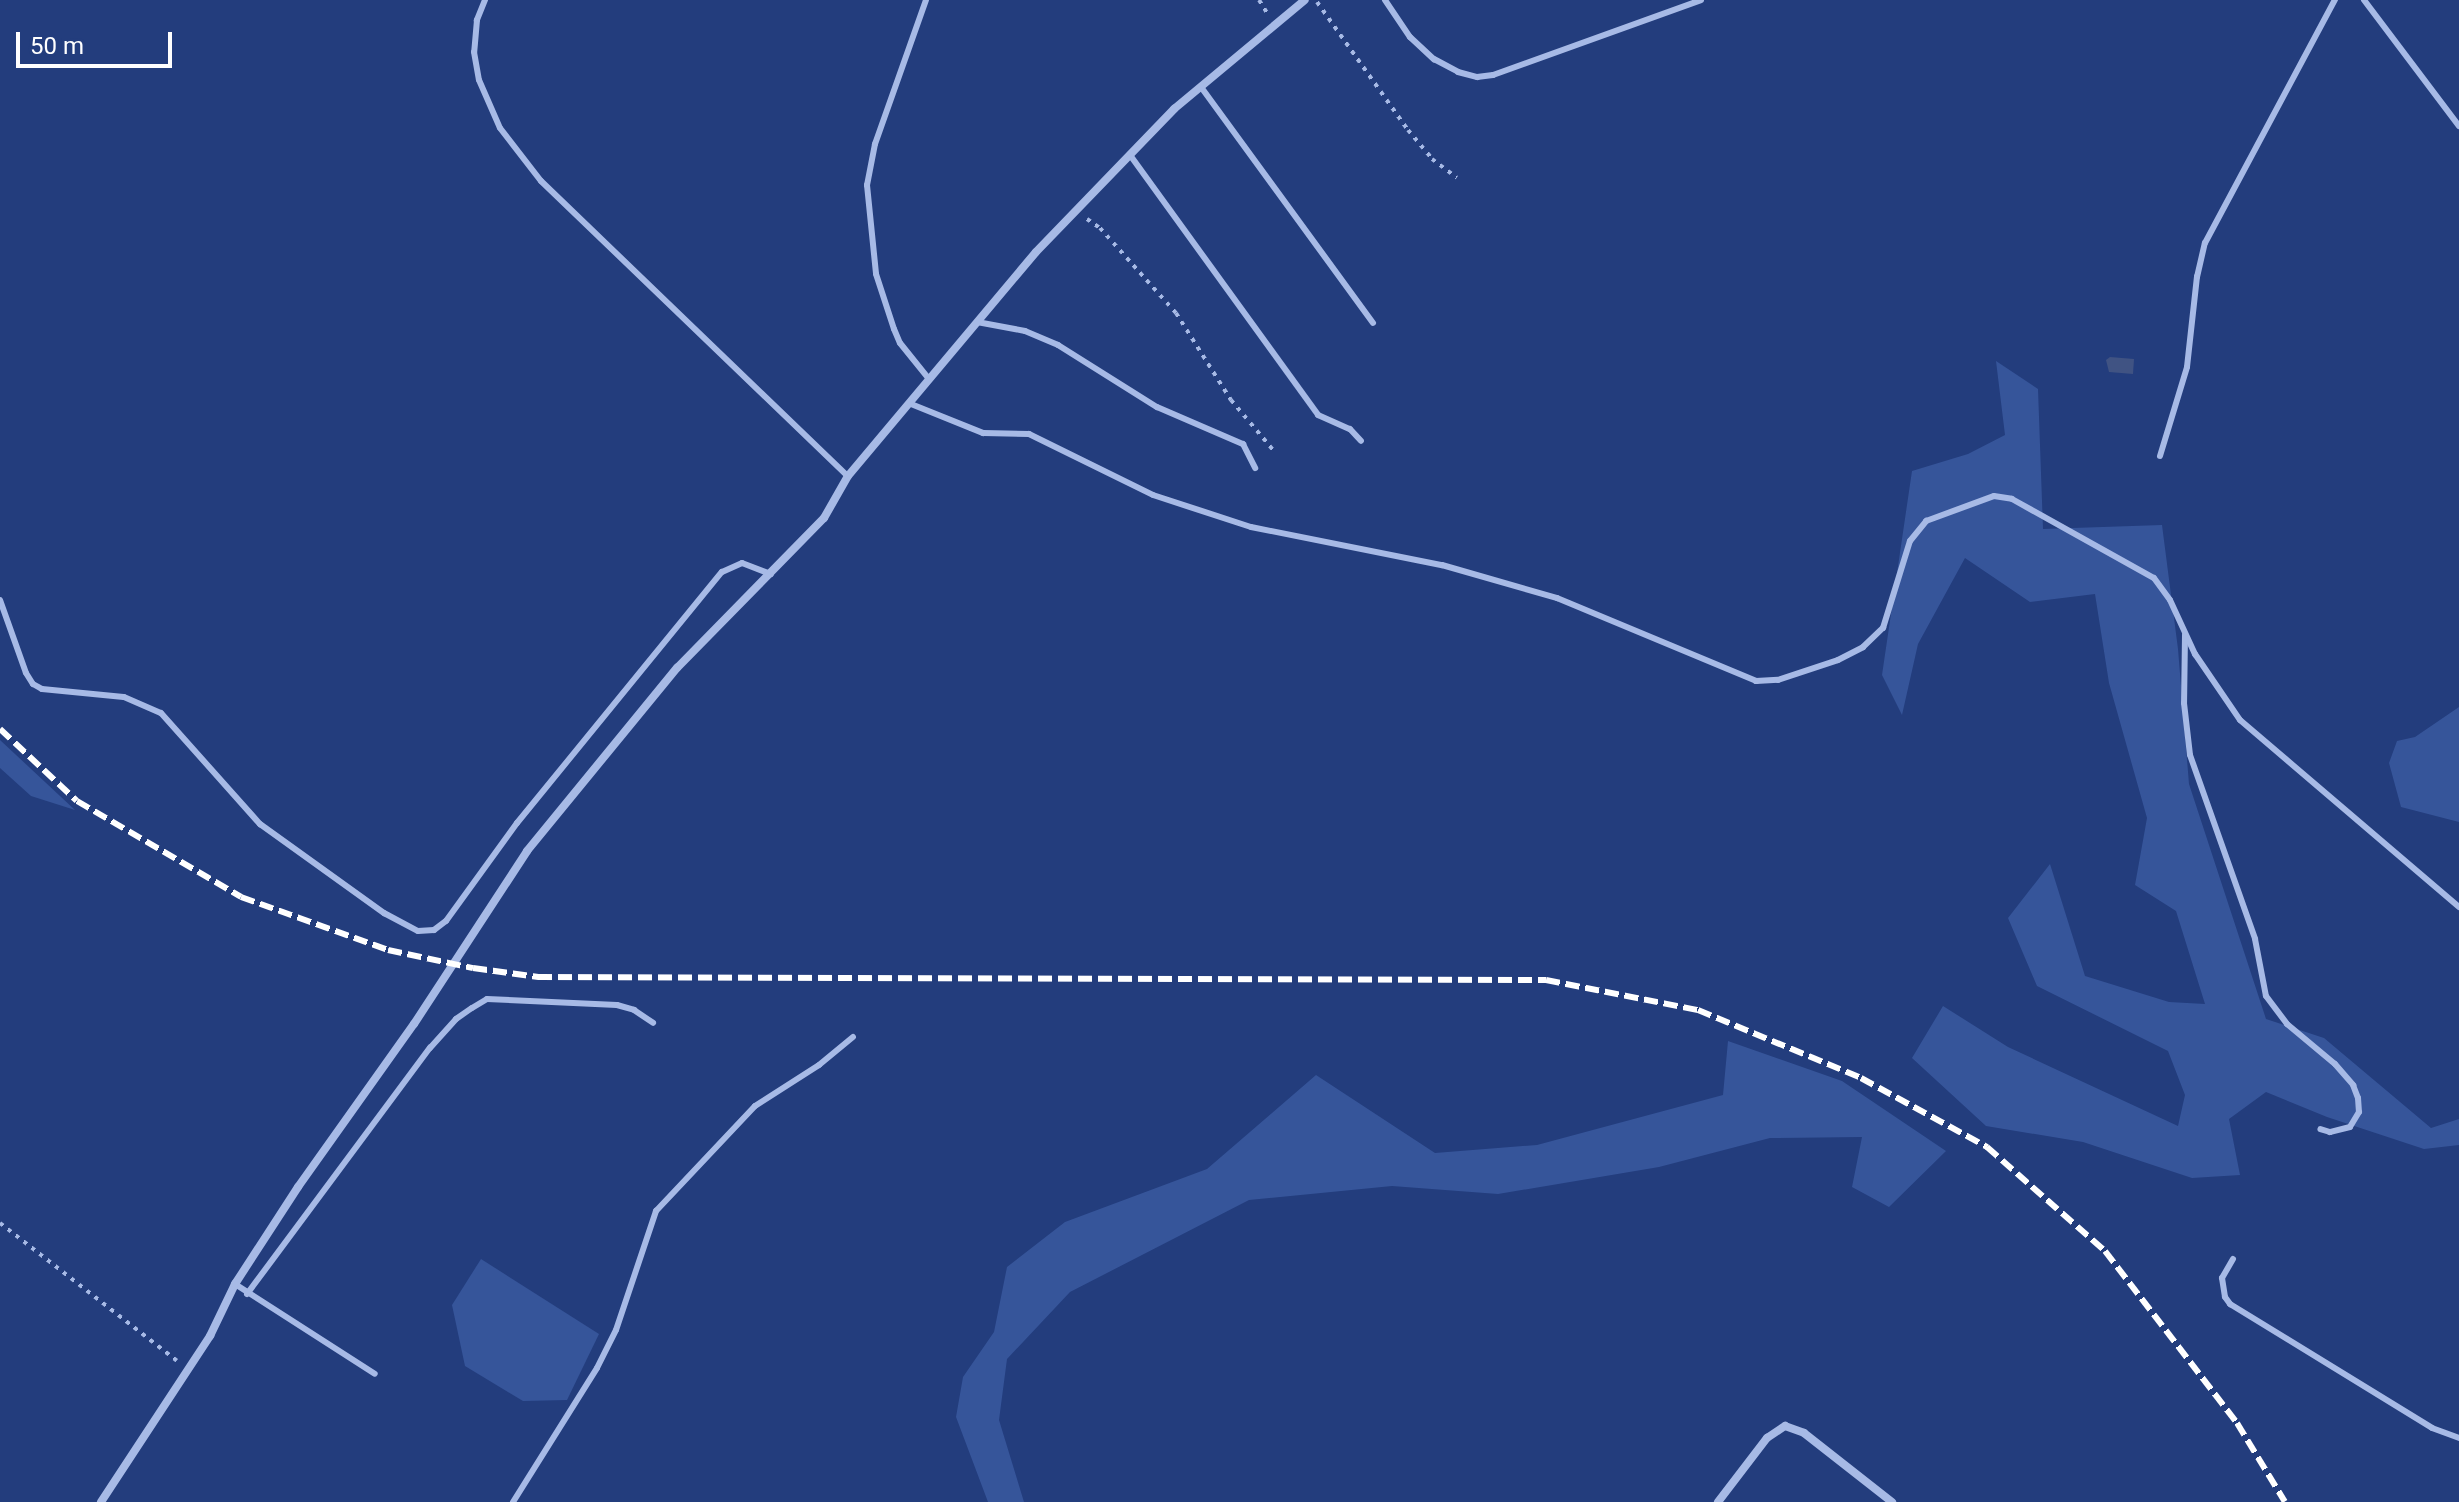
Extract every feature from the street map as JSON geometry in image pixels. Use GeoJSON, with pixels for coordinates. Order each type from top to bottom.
{"type":"FeatureCollection","features":[{"type":"Feature","properties":{"kind":"street"},"geometry":{"type":"LineString","coordinates":[[101,1502],[210,1336],[235,1284],[298,1187],[414,1024],[527,851],[677,668],[824,518],[848,476],[977,322],[1074,213],[1201,87],[1305,0]]}},
{"type":"Feature","properties":{"kind":"street"},"geometry":{"type":"LineString","coordinates":[[1718,1502],[1767,1438],[1785,1426],[1804,1433],[1892,1502]]}},
{"type":"Feature","properties":{"kind":"lane"},"geometry":{"type":"LineString","coordinates":[[485,0],[477,20],[474,52],[479,80],[500,128],[541,181],[848,476]]}},
{"type":"Feature","properties":{"kind":"lane"},"geometry":{"type":"LineString","coordinates":[[926,0],[875,144],[867,185],[876,274],[900,343],[929,379]]}},
{"type":"Feature","properties":{"kind":"lane"},"geometry":{"type":"LineString","coordinates":[[1385,0],[1410,37],[1434,59],[1458,72],[1477,77],[1493,75],[1701,0]]}},
{"type":"Feature","properties":{"kind":"lane"},"geometry":{"type":"LineString","coordinates":[[2160,456],[2187,367],[2205,243],[2335,0]]}},
{"type":"Feature","properties":{"kind":"lane"},"geometry":{"type":"LineString","coordinates":[[2364,0],[2459,126]]}},
{"type":"Feature","properties":{"kind":"lane"},"geometry":{"type":"LineString","coordinates":[[1201,87],[1373,323]]}},
{"type":"Feature","properties":{"kind":"lane"},"geometry":{"type":"LineString","coordinates":[[1130,155],[1318,415],[1350,429],[1361,441]]}},
{"type":"Feature","properties":{"kind":"lane"},"geometry":{"type":"LineString","coordinates":[[977,322],[1025,331],[1058,345],[1157,407],[1243,444],[1255,468]]}},
{"type":"Feature","properties":{"kind":"lane"},"geometry":{"type":"LineString","coordinates":[[911,404],[983,433],[1029,434],[1153,495],[1251,527],[1442,565],[1557,598],[1756,681],[1778,680],[1838,660],[1863,647],[1878,635],[1888,617],[1916,531],[1938,515],[1994,496],[2012,499],[2154,578],[2170,600],[2200,663],[2240,720],[2459,907]]}},
{"type":"Feature","properties":{"kind":"lane"},"geometry":{"type":"LineString","coordinates":[[0,600],[26,673],[33,684],[42,689],[124,697],[161,713],[260,824],[384,913],[418,931],[434,930],[446,921],[517,823],[722,572],[742,563],[771,574]]}},
{"type":"Feature","properties":{"kind":"lane"},"geometry":{"type":"LineString","coordinates":[[2185,631],[2184,703],[2190,755],[2255,939],[2266,996],[2287,1024],[2335,1064],[2353,1085],[2358,1098],[2359,1112],[2350,1127],[2330,1132],[2320,1129]]}},
{"type":"Feature","properties":{"kind":"lane"},"geometry":{"type":"LineString","coordinates":[[247,1294],[430,1048],[456,1019],[472,1008],[487,999],[617,1005],[634,1010],[653,1023]]}},
{"type":"Feature","properties":{"kind":"lane"},"geometry":{"type":"LineString","coordinates":[[513,1502],[597,1368],[616,1330],[656,1211],[755,1106],[819,1065],[853,1037]]}},
{"type":"Feature","properties":{"kind":"lane"},"geometry":{"type":"LineString","coordinates":[[2233,1259],[2222,1278],[2225,1297],[2230,1304],[2432,1428],[2459,1438]]}},
{"type":"Feature","properties":{"kind":"lane"},"geometry":{"type":"LineString","coordinates":[[235,1284],[375,1374]]}},
{"type":"Feature","properties":{"kind":"path"},"geometry":{"type":"LineString","coordinates":[[1315,0],[1408,130],[1438,165],[1457,178]]}},
{"type":"Feature","properties":{"kind":"path"},"geometry":{"type":"LineString","coordinates":[[1074,213],[1100,228],[1176,313],[1231,400],[1274,451]]}},
{"type":"Feature","properties":{"kind":"path"},"geometry":{"type":"LineString","coordinates":[[0,1223],[188,1370]]}},
{"type":"Feature","properties":{"kind":"shaded area"},"geometry":{"type":"Polygon","coordinates":[[[2110,357],[2134,359],[2133,374],[2109,372],[2106,360],[2110,357]]]}},
{"type":"Feature","properties":{"kind":"shaded area"},"geometry":{"type":"Polygon","coordinates":[[[1996,361],[2038,389],[2043,529],[2162,525],[2178,649],[2189,784],[2266,1019],[2324,1038],[2431,1128],[2459,1119],[2459,1145],[2424,1149],[2327,1117],[2266,1092],[2229,1119],[2240,1175],[2192,1178],[2083,1142],[1986,1126],[1912,1058],[1943,1006],[2008,1047],[2178,1126],[2185,1095],[2168,1051],[2037,986],[2008,918],[2050,864],[2085,976],[2169,1002],[2205,1004],[2176,911],[2135,885],[2147,818],[2109,683],[2095,594],[2030,602],[1965,558],[1918,644],[1902,715],[1882,675],[1912,471],[1968,454],[2005,435],[1996,361]]]}},
{"type":"Feature","properties":{"kind":"shaded area"},"geometry":{"type":"Polygon","coordinates":[[[2459,707],[2459,822],[2401,807],[2389,763],[2397,741],[2415,737],[2459,707]]]}},
{"type":"Feature","properties":{"kind":"shaded area"},"geometry":{"type":"Polygon","coordinates":[[[0,740],[75,810],[31,796],[0,768],[0,740]]]}},
{"type":"Feature","properties":{"kind":"shaded area"},"geometry":{"type":"Polygon","coordinates":[[[1728,1041],[1842,1081],[1946,1151],[1889,1207],[1852,1187],[1862,1137],[1770,1138],[1659,1167],[1498,1194],[1392,1186],[1249,1200],[1070,1292],[1007,1359],[999,1420],[1024,1502],[988,1502],[956,1417],[963,1377],[994,1332],[1007,1267],[1065,1222],[1207,1169],[1316,1075],[1435,1153],[1537,1145],[1723,1095],[1728,1041]]]}},
{"type":"Feature","properties":{"kind":"shaded area"},"geometry":{"type":"Polygon","coordinates":[[[481,1259],[599,1334],[567,1400],[523,1401],[465,1366],[452,1305],[481,1259]]]}},
{"type":"Feature","properties":{"kind":"railway"},"geometry":{"type":"LineString","coordinates":[[0,729],[77,801],[241,897],[388,950],[473,968],[538,977],[1546,980],[1698,1010],[1861,1078],[1987,1147],[2105,1251],[2237,1423],[2285,1502]]}}]}
